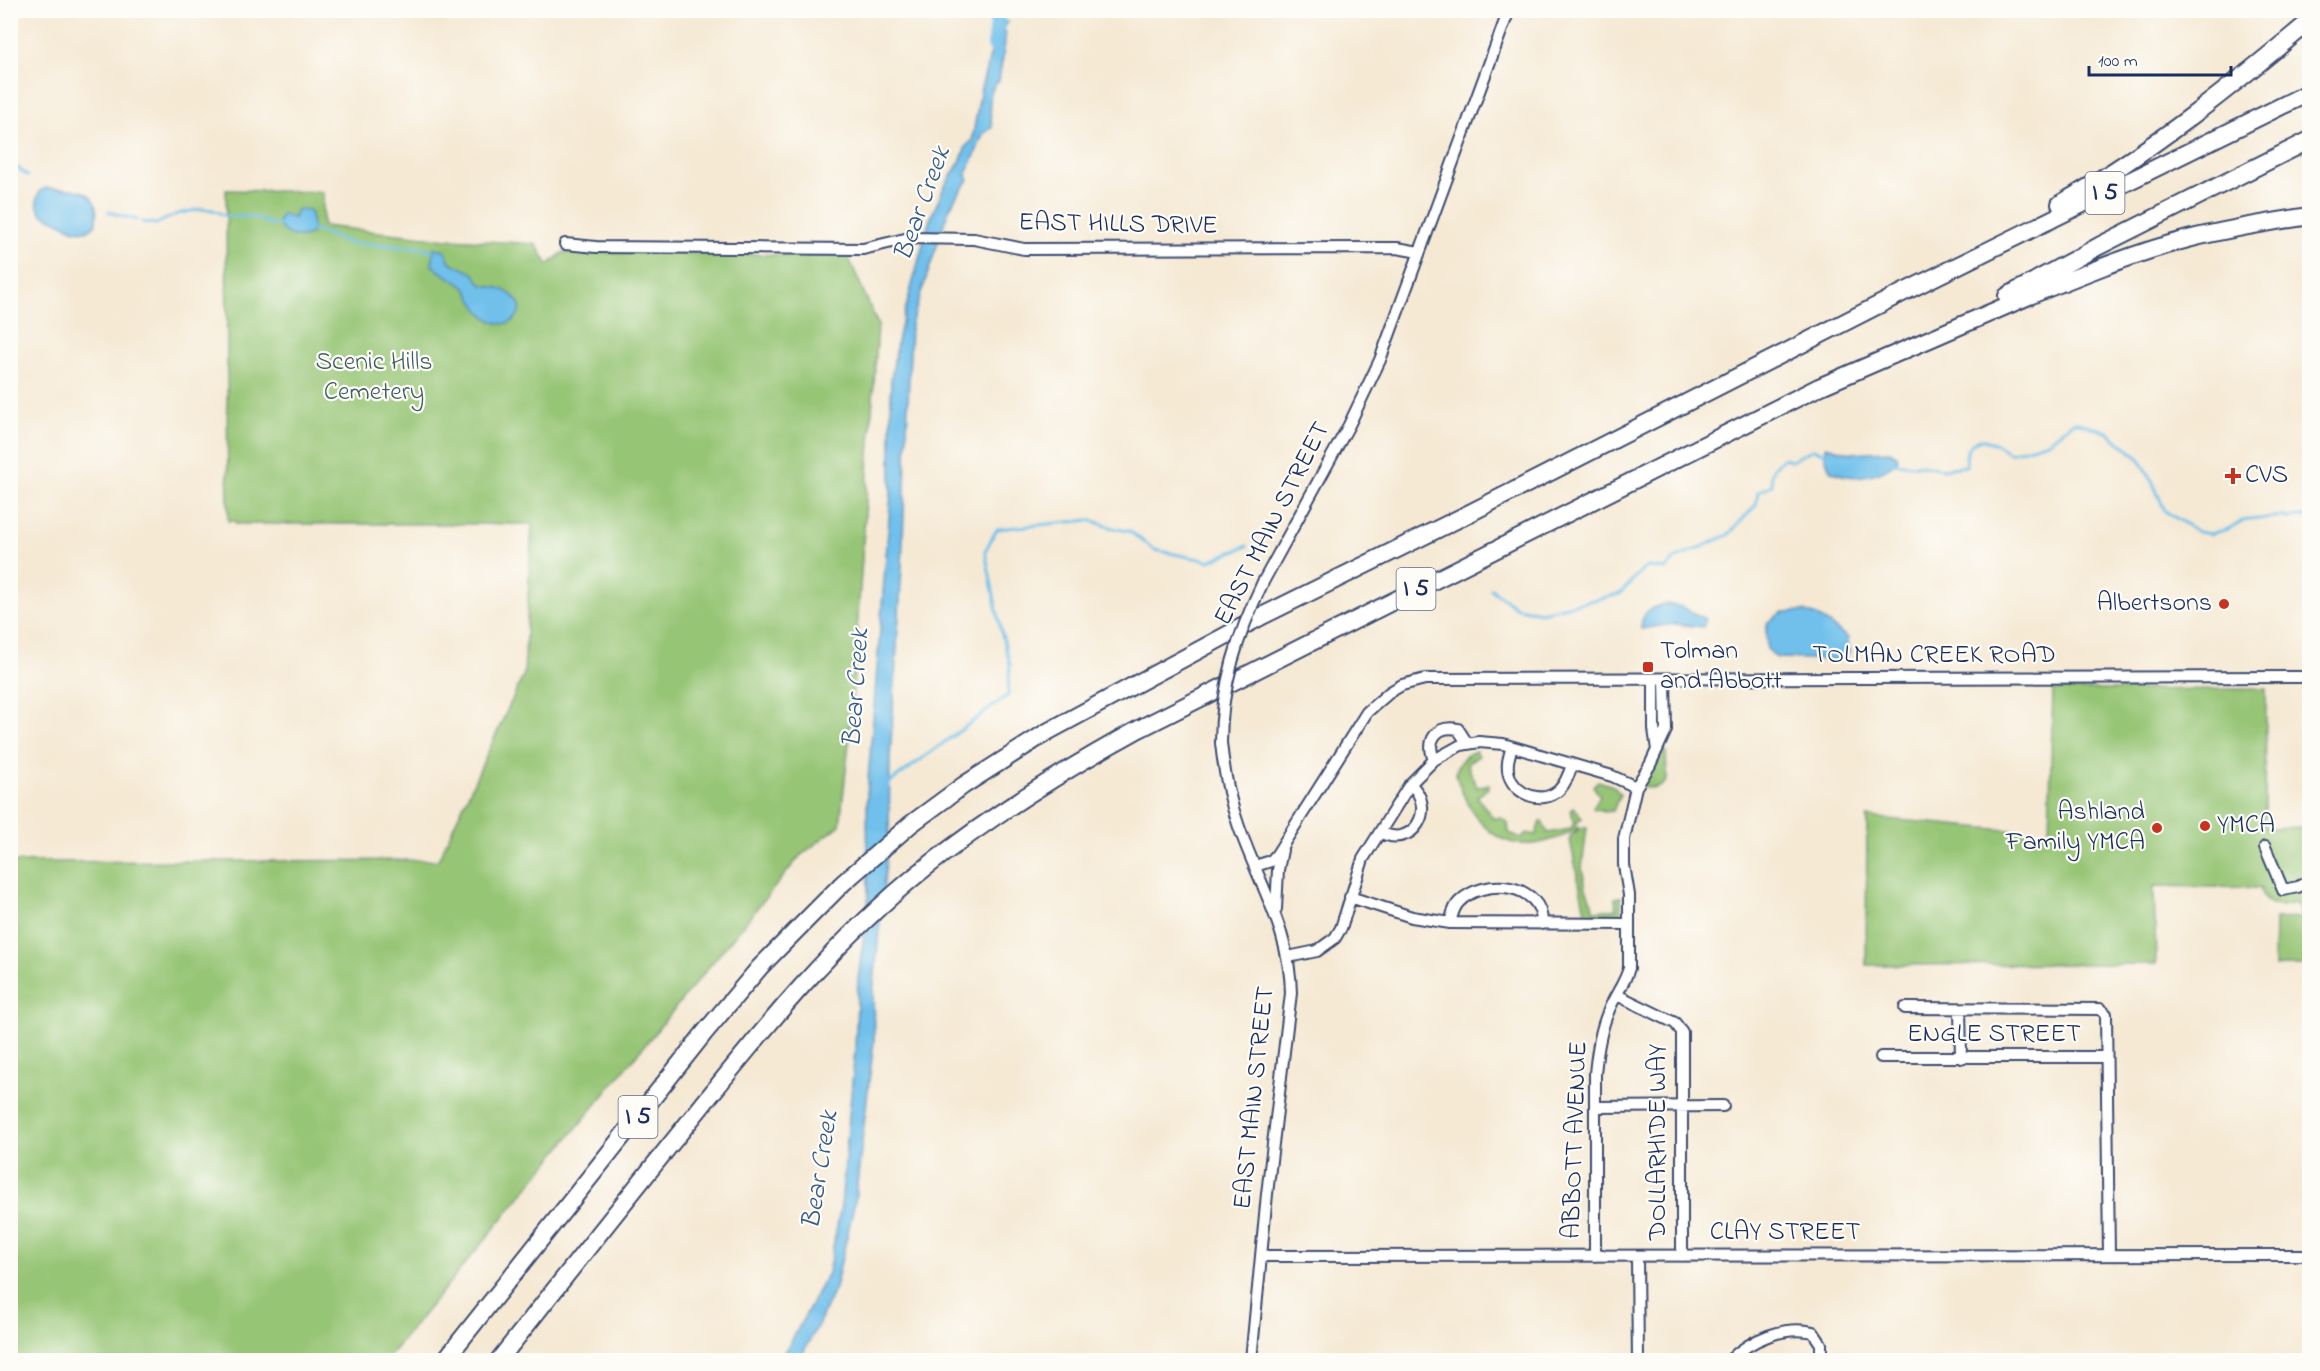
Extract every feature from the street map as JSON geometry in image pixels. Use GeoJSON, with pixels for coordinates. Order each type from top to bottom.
{"type":"FeatureCollection","features":[{"type":"Feature","properties":{"kind":"highway"},"geometry":{"type":"LineString","coordinates":[[1900,294],[2078,194],[2138,155],[2214,100],[2310,21]]}},
{"type":"Feature","properties":{"kind":"highway","name":"I 5"},"geometry":{"type":"LineString","coordinates":[[445,1360],[712,1024],[760,967],[843,883],[911,824],[1012,752],[1166,666],[1900,294],[2310,92]]}},
{"type":"Feature","properties":{"kind":"highway","name":"I 5"},"geometry":{"type":"LineString","coordinates":[[499,1360],[786,1003],[834,953],[925,868],[1044,784],[1073,765],[1139,729],[1819,387],[1924,340],[2099,246],[2310,140]]}},
{"type":"Feature","properties":{"kind":"highway"},"geometry":{"type":"LineString","coordinates":[[1924,340],[2143,252],[2187,239],[2246,226],[2310,216]]}},
{"type":"Feature","properties":{"kind":"street","name":"EAST MAIN STREET"},"geometry":{"type":"LineString","coordinates":[[1251,1360],[1291,993],[1288,957],[1276,915],[1230,800],[1221,743],[1222,712],[1231,661],[1241,631],[1263,582],[1367,389],[1380,360],[1509,10]]}},
{"type":"Feature","properties":{"kind":"street","name":"EAST HILLS DRIVE"},"geometry":{"type":"LineString","coordinates":[[565,244],[596,247],[863,249],[891,241],[955,238],[975,239],[1024,249],[1397,248],[1419,252]]}},
{"type":"Feature","properties":{"kind":"street","name":"TOLMAN CREEK ROAD"},"geometry":{"type":"LineString","coordinates":[[1255,866],[1271,861],[1367,712],[1379,700],[1402,685],[1435,679],[2310,677]]}},
{"type":"Feature","properties":{"kind":"street","name":"ABBOTT AVENUE"},"geometry":{"type":"LineString","coordinates":[[1596,1256],[1598,1050],[1603,1027],[1629,968],[1629,895],[1624,865],[1624,839],[1636,787],[1666,730],[1660,679]]}},
{"type":"Feature","properties":{"kind":"street"},"geometry":{"type":"LineString","coordinates":[[1434,760],[1430,743],[1434,734],[1439,730],[1450,727],[1458,729],[1467,743]]}},
{"type":"Feature","properties":{"kind":"street"},"geometry":{"type":"LineString","coordinates":[[1288,957],[1317,951],[1335,938],[1363,859],[1410,784],[1434,760],[1467,743],[1492,743],[1512,747],[1612,776],[1636,787]]}},
{"type":"Feature","properties":{"kind":"street"},"geometry":{"type":"LineString","coordinates":[[1512,747],[1508,766],[1509,776],[1517,789],[1531,796],[1548,796],[1560,789],[1572,765]]}},
{"type":"Feature","properties":{"kind":"street"},"geometry":{"type":"LineString","coordinates":[[1380,831],[1387,836],[1396,837],[1416,828],[1422,817],[1422,806],[1420,796],[1410,784]]}},
{"type":"Feature","properties":{"kind":"street"},"geometry":{"type":"LineString","coordinates":[[1276,915],[1278,870],[1284,842]]}},
{"type":"Feature","properties":{"kind":"street"},"geometry":{"type":"LineString","coordinates":[[2265,847],[2283,890],[2298,887],[2310,880]]}},
{"type":"Feature","properties":{"kind":"street"},"geometry":{"type":"LineString","coordinates":[[1450,923],[1458,902],[1478,889],[1506,887],[1528,896],[1538,904],[1542,924]]}},
{"type":"Feature","properties":{"kind":"street"},"geometry":{"type":"LineString","coordinates":[[1350,897],[1412,916],[1450,923],[1629,924]]}},
{"type":"Feature","properties":{"kind":"street","name":"DOLLARHIDE WAY"},"geometry":{"type":"LineString","coordinates":[[1617,995],[1675,1023],[1682,1032],[1682,1256]]}},
{"type":"Feature","properties":{"kind":"street"},"geometry":{"type":"LineString","coordinates":[[1905,1008],[2100,1009],[2106,1014],[2109,1255]]}},
{"type":"Feature","properties":{"kind":"street"},"geometry":{"type":"LineString","coordinates":[[1960,1009],[1961,1058]]}},
{"type":"Feature","properties":{"kind":"street","name":"ENGLE STREET"},"geometry":{"type":"LineString","coordinates":[[1881,1057],[2106,1057]]}},
{"type":"Feature","properties":{"kind":"street"},"geometry":{"type":"LineString","coordinates":[[1596,1107],[1723,1106]]}},
{"type":"Feature","properties":{"kind":"street","name":"CLAY STREET"},"geometry":{"type":"LineString","coordinates":[[1262,1256],[2310,1256]]}},
{"type":"Feature","properties":{"kind":"street"},"geometry":{"type":"LineString","coordinates":[[1638,1257],[1638,1360]]}},
{"type":"Feature","properties":{"kind":"street"},"geometry":{"type":"LineString","coordinates":[[1730,1360],[1755,1341],[1793,1330],[1813,1332],[1821,1344],[1821,1360]]}},
{"type":"Feature","properties":{"kind":"green space","name":"Scenic Hills Cemetery"},"geometry":{"type":"Polygon","coordinates":[[[226,190],[323,192],[323,226],[434,238],[536,244],[548,265],[562,253],[572,251],[848,256],[878,325],[850,733],[840,825],[800,856],[386,1360],[11,1360],[10,862],[438,860],[524,674],[532,524],[236,524],[235,521],[228,521],[226,190]]]}},
{"type":"Feature","properties":{"kind":"green space","name":"Ashland Family YMCA"},"geometry":{"type":"Polygon","coordinates":[[[2266,689],[2265,828],[2309,827],[2309,966],[2274,966],[2275,919],[2301,918],[2299,908],[2294,903],[2283,906],[2273,905],[2265,899],[2260,888],[2154,886],[2156,964],[1866,965],[1867,817],[2049,834],[2053,690],[2266,689]]]}},
{"type":"Feature","properties":{"kind":"green space"},"geometry":{"type":"Polygon","coordinates":[[[1664,750],[1666,751],[1667,780],[1658,787],[1645,787],[1643,785],[1664,750]]]}},
{"type":"Feature","properties":{"kind":"green space"},"geometry":{"type":"Polygon","coordinates":[[[1476,751],[1479,756],[1470,761],[1468,765],[1476,787],[1489,784],[1488,788],[1477,797],[1494,819],[1500,817],[1508,823],[1509,833],[1522,838],[1526,833],[1536,835],[1540,821],[1548,833],[1571,829],[1574,822],[1571,810],[1574,807],[1582,818],[1576,824],[1577,829],[1561,837],[1533,844],[1502,839],[1489,831],[1469,807],[1456,775],[1462,760],[1476,751]]]}},
{"type":"Feature","properties":{"kind":"green space"},"geometry":{"type":"Polygon","coordinates":[[[1598,781],[1613,786],[1620,794],[1613,811],[1602,812],[1593,807],[1600,796],[1593,786],[1598,781]]]}},
{"type":"Feature","properties":{"kind":"green space"},"geometry":{"type":"Polygon","coordinates":[[[1587,827],[1582,868],[1586,889],[1595,911],[1616,909],[1615,898],[1621,897],[1621,912],[1618,915],[1586,916],[1570,837],[1580,828],[1587,827]]]}},
{"type":"Feature","properties":{"kind":"water"},"geometry":{"type":"Polygon","coordinates":[[[1008,22],[1004,29],[1006,33],[999,81],[990,96],[992,128],[983,134],[966,174],[969,180],[957,195],[948,212],[911,324],[902,566],[890,758],[889,832],[873,993],[874,1040],[855,1201],[835,1288],[818,1325],[799,1360],[781,1360],[828,1273],[841,1206],[855,1050],[858,979],[868,905],[867,793],[891,493],[891,380],[898,337],[929,222],[944,187],[961,160],[966,146],[972,141],[981,88],[992,49],[991,24],[1008,22]]]}},
{"type":"Feature","properties":{"kind":"water"},"geometry":{"type":"Polygon","coordinates":[[[46,188],[76,190],[88,195],[96,207],[95,226],[86,231],[75,230],[43,215],[37,200],[41,190],[46,188]]]}},
{"type":"Feature","properties":{"kind":"water"},"geometry":{"type":"Polygon","coordinates":[[[299,209],[309,210],[312,222],[311,234],[302,237],[288,234],[278,224],[281,214],[294,218],[299,209]]]}},
{"type":"Feature","properties":{"kind":"water"},"geometry":{"type":"Polygon","coordinates":[[[434,248],[445,250],[450,262],[473,273],[482,285],[499,288],[513,296],[520,305],[515,318],[511,322],[500,323],[494,322],[483,314],[464,287],[432,265],[434,248]]]}},
{"type":"Feature","properties":{"kind":"water"},"geometry":{"type":"Polygon","coordinates":[[[1826,446],[1851,453],[1890,451],[1897,455],[1898,460],[1874,474],[1847,476],[1830,470],[1825,457],[1826,446]]]}},
{"type":"Feature","properties":{"kind":"water"},"geometry":{"type":"Polygon","coordinates":[[[1668,604],[1682,607],[1706,619],[1703,627],[1674,624],[1641,629],[1643,618],[1648,610],[1668,604]]]}},
{"type":"Feature","properties":{"kind":"water"},"geometry":{"type":"Polygon","coordinates":[[[1804,611],[1819,617],[1848,638],[1849,652],[1841,660],[1777,658],[1767,649],[1768,622],[1783,612],[1804,611]]]}},
{"type":"Feature","properties":{"kind":"waterway","name":"Bear Creek"},"geometry":{"type":"LineString","coordinates":[[993,10],[998,23],[995,45]]}},
{"type":"Feature","properties":{"kind":"waterway"},"geometry":{"type":"LineString","coordinates":[[998,23],[1009,10]]}},
{"type":"Feature","properties":{"kind":"waterway"},"geometry":{"type":"LineString","coordinates":[[10,165],[28,176]]}},
{"type":"Feature","properties":{"kind":"waterway"},"geometry":{"type":"LineString","coordinates":[[142,222],[156,224],[177,214],[201,209],[213,210],[226,216],[255,217],[271,224],[278,224]]}},
{"type":"Feature","properties":{"kind":"waterway"},"geometry":{"type":"LineString","coordinates":[[109,212],[137,220]]}},
{"type":"Feature","properties":{"kind":"waterway"},"geometry":{"type":"LineString","coordinates":[[312,229],[350,243],[423,248],[432,251]]}},
{"type":"Feature","properties":{"kind":"waterway"},"geometry":{"type":"LineString","coordinates":[[1891,463],[1942,469],[1966,466],[1968,449],[1980,439],[1994,443],[2010,453],[2048,442],[2072,423],[2077,422],[2107,432],[2138,457],[2150,476],[2165,511],[2198,532],[2210,534],[2228,529],[2242,521],[2282,516],[2288,518],[2310,516]]}},
{"type":"Feature","properties":{"kind":"waterway"},"geometry":{"type":"LineString","coordinates":[[1491,589],[1517,608],[1541,612],[1620,594],[1647,567],[1666,569],[1675,559],[1728,535],[1756,505],[1758,492],[1772,485],[1773,469],[1785,458],[1791,461],[1813,449],[1828,455]]}},
{"type":"Feature","properties":{"kind":"waterway"},"geometry":{"type":"LineString","coordinates":[[888,784],[1008,695],[1010,664],[985,551],[997,529],[1090,520],[1129,531],[1155,550],[1209,561],[1247,546]]}},
{"type":"Feature","properties":{"kind":"waterway"},"geometry":{"type":"LineString","coordinates":[[2245,1360],[2255,1358],[2295,1360]]}},
{"type":"Feature","properties":{"kind":"waterway"},"geometry":{"type":"LineString","coordinates":[[2302,1360],[2310,1360]]}},
{"type":"Feature","properties":{"kind":"place","name":"CVS"},"geometry":{"type":"Point","coordinates":[2233,476]}},
{"type":"Feature","properties":{"kind":"place","name":"Albertsons"},"geometry":{"type":"Point","coordinates":[2224,604]}},
{"type":"Feature","properties":{"kind":"place","name":"Tolman and Abbott"},"geometry":{"type":"Point","coordinates":[1648,667]}},
{"type":"Feature","properties":{"kind":"place","name":"YMCA"},"geometry":{"type":"Point","coordinates":[2205,826]}},
{"type":"Feature","properties":{"kind":"place","name":"Ashland Family YMCA"},"geometry":{"type":"Point","coordinates":[2157,828]}}]}
